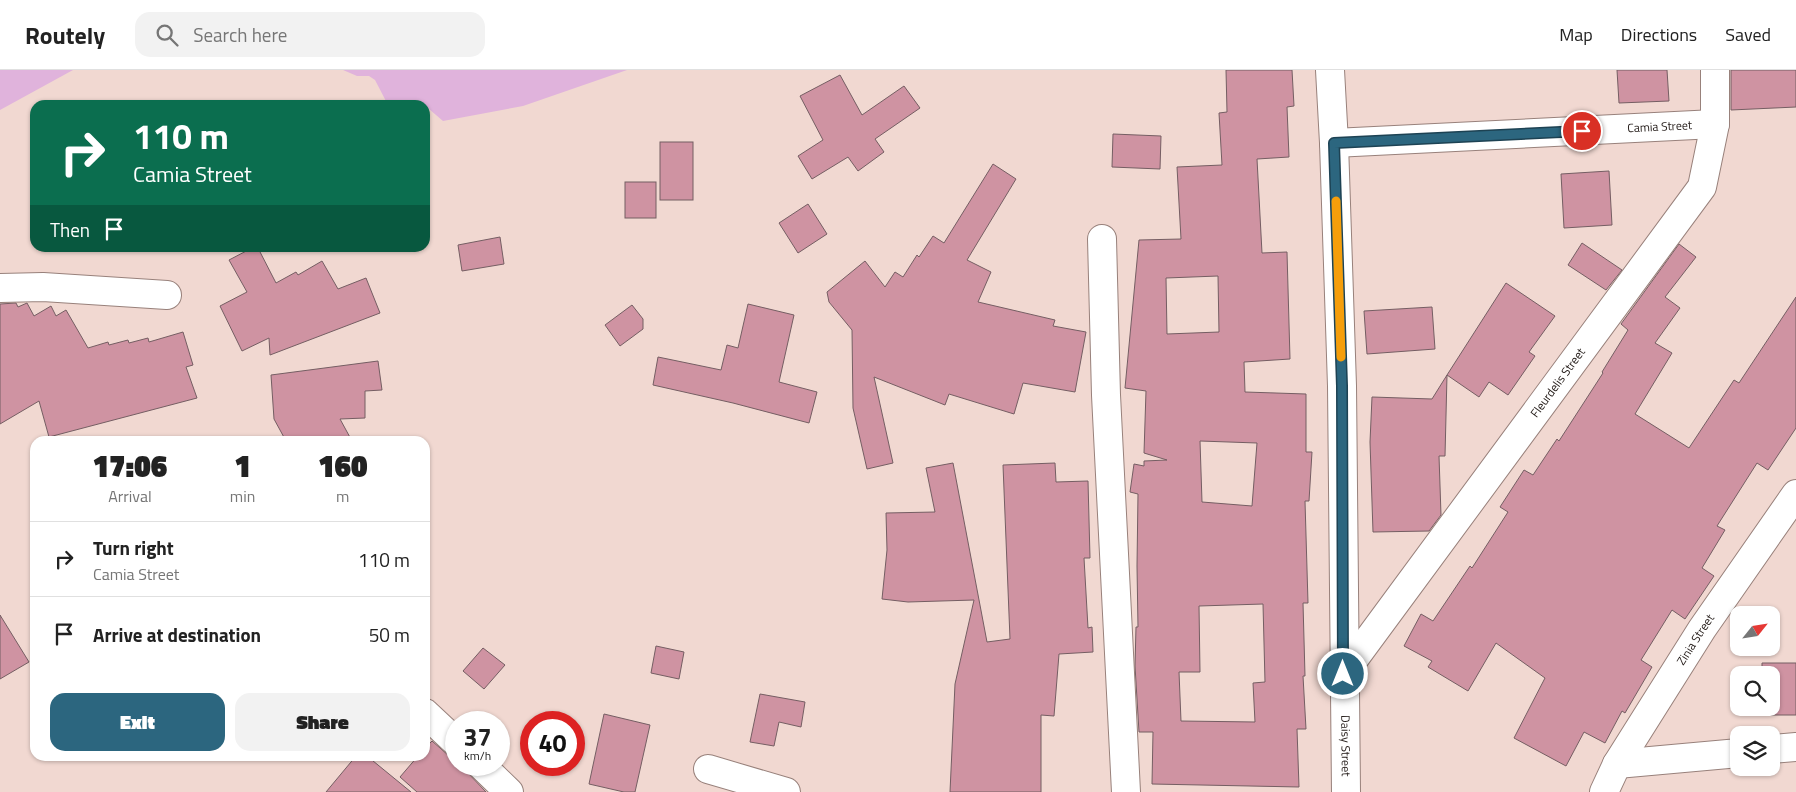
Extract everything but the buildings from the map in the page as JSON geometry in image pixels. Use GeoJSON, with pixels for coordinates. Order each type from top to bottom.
{"type":"FeatureCollection","features":[{"type":"Feature","properties":{"kind":"street","name":"Daisy Street"},"geometry":{"type":"LineString","coordinates":[[1330,70],[1342,386],[1343,674],[1346,792]]}},
{"type":"Feature","properties":{"kind":"street","name":"Fleurdelis Street"},"geometry":{"type":"LineString","coordinates":[[1343,674],[1702,187],[1715,124],[1714,70]]}},
{"type":"Feature","properties":{"kind":"street","name":"Camia Street"},"geometry":{"type":"LineString","coordinates":[[1334,143],[1715,124]]}},
{"type":"Feature","properties":{"kind":"street"},"geometry":{"type":"LineString","coordinates":[[1102,239],[1106,395],[1126,792]]}},
{"type":"Feature","properties":{"kind":"street"},"geometry":{"type":"LineString","coordinates":[[0,288],[43,288],[167,295]]}},
{"type":"Feature","properties":{"kind":"street","name":"Zinia Street"},"geometry":{"type":"LineString","coordinates":[[1604,792],[1616,764],[1702,629],[1793,504]]}},
{"type":"Feature","properties":{"kind":"street"},"geometry":{"type":"LineString","coordinates":[[430,717],[445,731]]}},
{"type":"Feature","properties":{"kind":"street"},"geometry":{"type":"LineString","coordinates":[[1780,749],[1796,747]]}},
{"type":"Feature","properties":{"kind":"street"},"geometry":{"type":"LineString","coordinates":[[1616,764],[1730,753]]}},
{"type":"Feature","properties":{"kind":"street"},"geometry":{"type":"LineString","coordinates":[[708,769],[786,792]]}},
{"type":"Feature","properties":{"kind":"street"},"geometry":{"type":"LineString","coordinates":[[492,776],[509,792]]}},
{"type":"Feature","properties":{"kind":"shaded area"},"geometry":{"type":"Polygon","coordinates":[[[0,70],[73,70],[0,110],[0,70]]]}},
{"type":"Feature","properties":{"kind":"shaded area"},"geometry":{"type":"Polygon","coordinates":[[[343,70],[627,70],[523,106],[443,121],[430,110],[430,100],[385,100],[375,80],[369,76],[357,76],[343,70]]]}},
{"type":"Feature","properties":{"kind":"slow traffic"},"geometry":{"type":"LineString","coordinates":[[1336,201],[1341,357]]}},
{"type":"Feature","properties":{"kind":"route"},"geometry":{"type":"LineString","coordinates":[[1343,674],[1342,386],[1334,143],[1582,131]]}}]}
